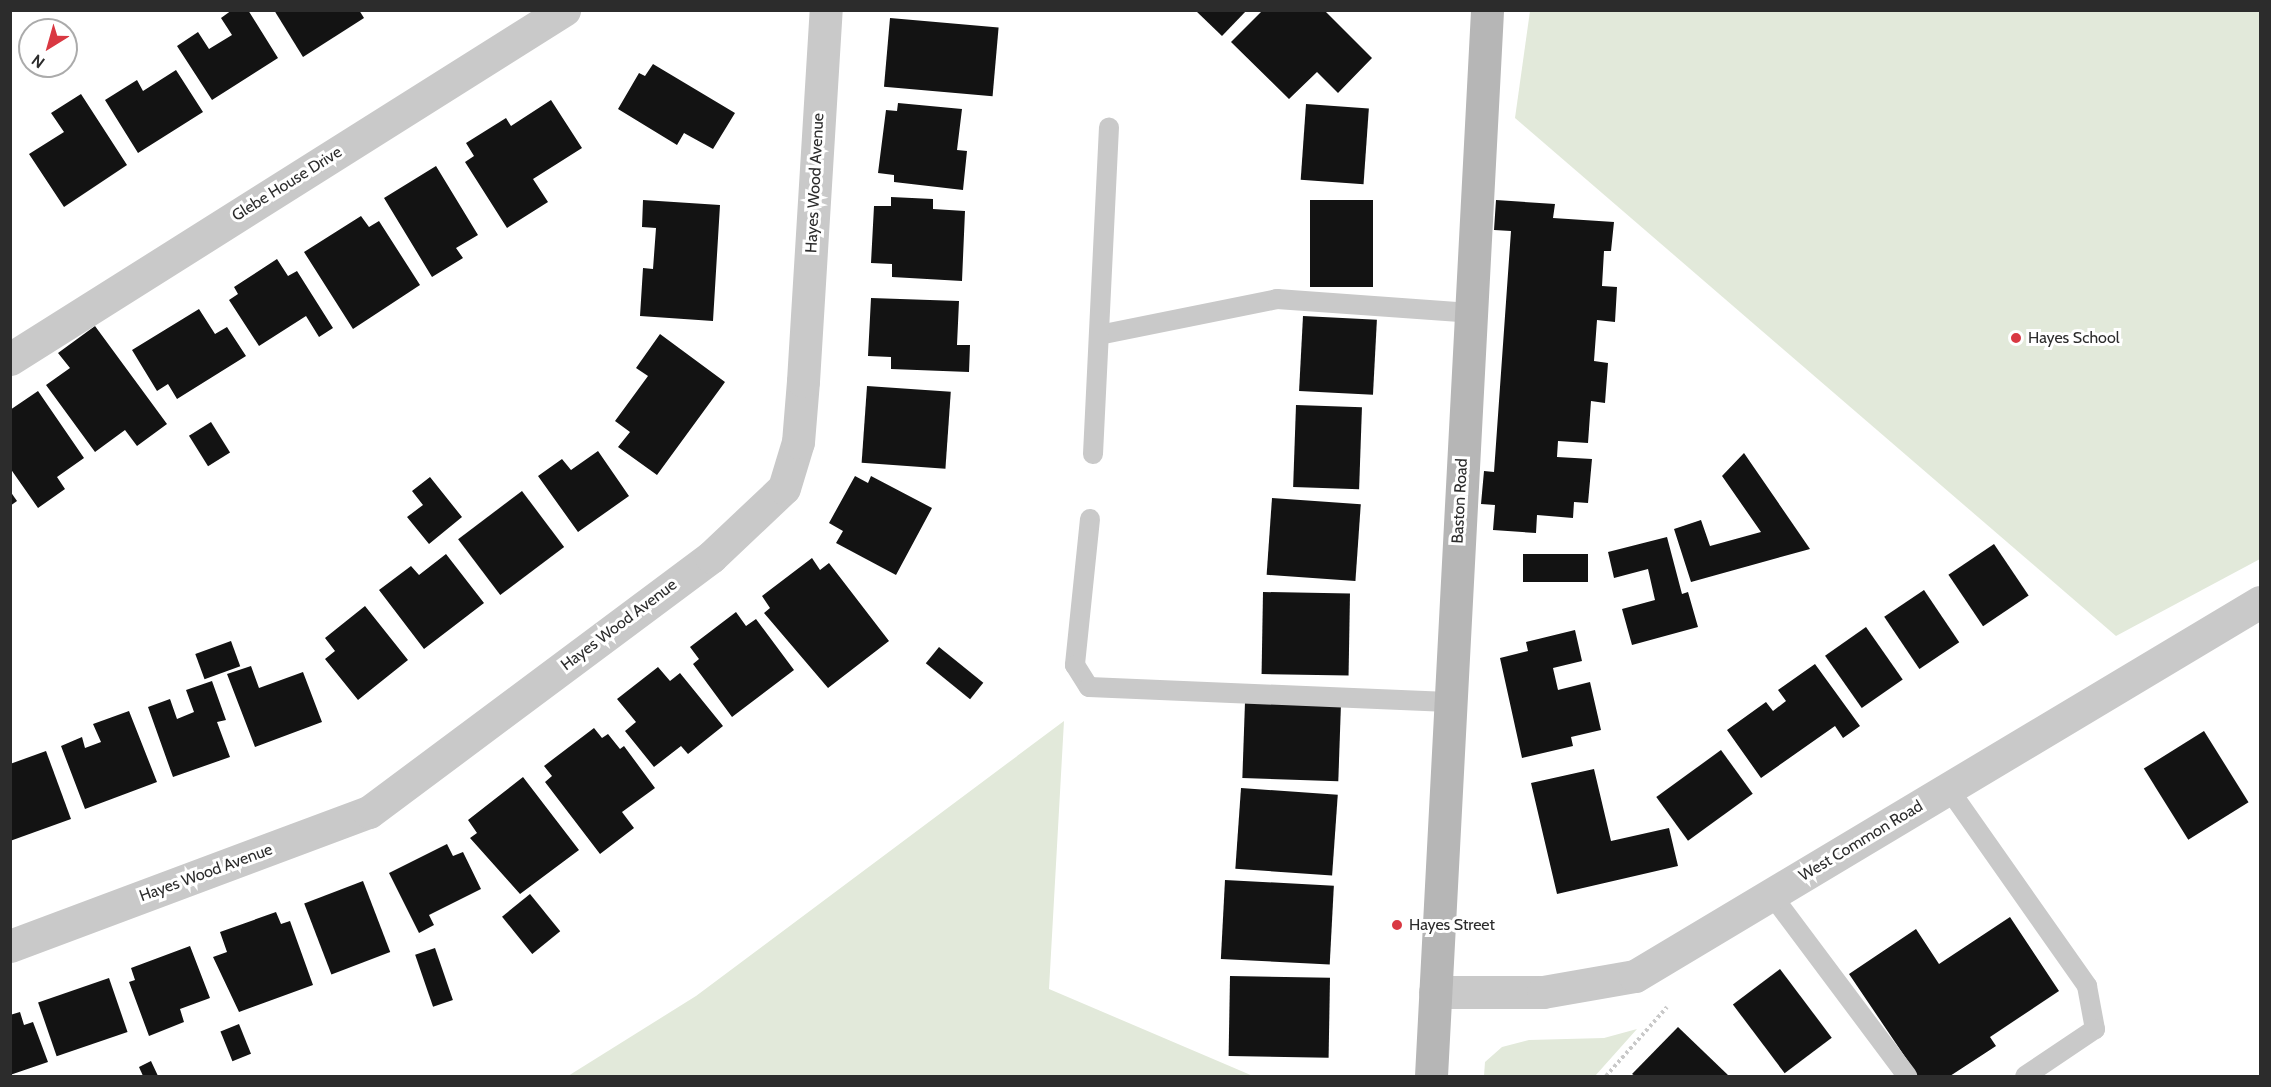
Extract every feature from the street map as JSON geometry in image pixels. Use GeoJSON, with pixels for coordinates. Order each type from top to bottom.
{"type":"FeatureCollection","features":[{"type":"Feature","properties":{"kind":"main road","name":"Baston Road"},"geometry":{"type":"LineString","coordinates":[[1435,992],[1487,10]]}},
{"type":"Feature","properties":{"kind":"main road"},"geometry":{"type":"LineString","coordinates":[[1431,1077],[1435,992]]}},
{"type":"Feature","properties":{"kind":"street","name":"Glebe House Drive"},"geometry":{"type":"LineString","coordinates":[[10,359],[564,10]]}},
{"type":"Feature","properties":{"kind":"street","name":"Hayes Wood Avenue"},"geometry":{"type":"LineString","coordinates":[[10,946],[369,812],[711,557],[784,488],[798,442],[826,10]]}},
{"type":"Feature","properties":{"kind":"street","name":"West Common Road"},"geometry":{"type":"LineString","coordinates":[[1435,992],[1543,992],[1635,976],[2260,602]]}},
{"type":"Feature","properties":{"kind":"lane"},"geometry":{"type":"LineString","coordinates":[[1093,454],[1109,127]]}},
{"type":"Feature","properties":{"kind":"lane"},"geometry":{"type":"LineString","coordinates":[[1100,335],[1277,299],[1470,313]]}},
{"type":"Feature","properties":{"kind":"lane"},"geometry":{"type":"LineString","coordinates":[[1090,519],[1075,665],[1089,687],[1449,702]]}},
{"type":"Feature","properties":{"kind":"lane"},"geometry":{"type":"LineString","coordinates":[[1948,788],[2087,986],[2095,1029],[2025,1077]]}},
{"type":"Feature","properties":{"kind":"lane"},"geometry":{"type":"LineString","coordinates":[[1771,894],[1907,1077]]}},
{"type":"Feature","properties":{"kind":"path"},"geometry":{"type":"LineString","coordinates":[[1606,1077],[1645,1036],[1678,993],[1678,950]]}},
{"type":"Feature","properties":{"kind":"green space","name":"Hayes School"},"geometry":{"type":"Polygon","coordinates":[[[1530,11],[2260,11],[2260,559],[2116,636],[1515,118],[1530,11]]]}},
{"type":"Feature","properties":{"kind":"green space"},"geometry":{"type":"Polygon","coordinates":[[[1064,721],[1049,989],[1253,1076],[568,1076],[696,996],[1064,721]]]}},
{"type":"Feature","properties":{"kind":"green space"},"geometry":{"type":"Polygon","coordinates":[[[1637,1029],[1595,1076],[1484,1076],[1485,1062],[1502,1047],[1529,1040],[1604,1038],[1637,1029]]]}},
{"type":"Feature","properties":{"kind":"building"},"geometry":{"type":"Polygon","coordinates":[[[232,10],[248,10],[278,58],[212,100],[177,46],[198,32],[209,49],[232,35],[221,18],[232,10]]]}},
{"type":"Feature","properties":{"kind":"building"},"geometry":{"type":"Polygon","coordinates":[[[274,10],[359,10],[364,18],[303,57],[274,10]]]}},
{"type":"Feature","properties":{"kind":"building"},"geometry":{"type":"Polygon","coordinates":[[[1195,10],[1247,10],[1222,36],[1195,10]]]}},
{"type":"Feature","properties":{"kind":"building"},"geometry":{"type":"Polygon","coordinates":[[[1263,10],[1324,10],[1372,58],[1338,93],[1317,72],[1289,99],[1231,42],[1263,10]]]}},
{"type":"Feature","properties":{"kind":"building"},"geometry":{"type":"Polygon","coordinates":[[[890,18],[999,27],[993,96],[884,87],[890,18]]]}},
{"type":"Feature","properties":{"kind":"building"},"geometry":{"type":"Polygon","coordinates":[[[653,64],[735,113],[713,149],[684,133],[677,145],[618,109],[639,73],[645,76],[653,64]]]}},
{"type":"Feature","properties":{"kind":"building"},"geometry":{"type":"Polygon","coordinates":[[[176,70],[203,112],[138,153],[105,100],[137,80],[143,91],[176,70]]]}},
{"type":"Feature","properties":{"kind":"building"},"geometry":{"type":"Polygon","coordinates":[[[81,94],[127,165],[64,207],[29,154],[64,132],[51,113],[81,94]]]}},
{"type":"Feature","properties":{"kind":"building"},"geometry":{"type":"Polygon","coordinates":[[[551,100],[582,148],[533,179],[548,202],[507,228],[465,162],[474,156],[466,143],[506,118],[511,126],[551,100]]]}},
{"type":"Feature","properties":{"kind":"building"},"geometry":{"type":"Polygon","coordinates":[[[898,103],[962,109],[957,150],[967,151],[963,190],[894,182],[894,175],[878,173],[886,110],[897,111],[898,103]]]}},
{"type":"Feature","properties":{"kind":"building"},"geometry":{"type":"Polygon","coordinates":[[[1306,104],[1369,108],[1364,184],[1301,180],[1306,104]]]}},
{"type":"Feature","properties":{"kind":"building"},"geometry":{"type":"Polygon","coordinates":[[[436,166],[478,235],[456,248],[463,258],[432,277],[384,198],[436,166]]]}},
{"type":"Feature","properties":{"kind":"building"},"geometry":{"type":"Polygon","coordinates":[[[891,197],[933,199],[933,209],[965,211],[962,281],[892,277],[892,264],[871,263],[874,206],[891,206],[891,197]]]}},
{"type":"Feature","properties":{"kind":"building"},"geometry":{"type":"Polygon","coordinates":[[[643,200],[720,205],[713,321],[640,316],[643,268],[653,269],[656,228],[642,227],[643,200]]]}},
{"type":"Feature","properties":{"kind":"building"},"geometry":{"type":"Polygon","coordinates":[[[1310,200],[1373,200],[1373,287],[1310,287],[1310,200]]]}},
{"type":"Feature","properties":{"kind":"building"},"geometry":{"type":"Polygon","coordinates":[[[1496,200],[1555,204],[1553,218],[1614,222],[1611,251],[1604,251],[1602,286],[1617,287],[1615,322],[1597,320],[1594,361],[1608,363],[1605,403],[1591,401],[1588,443],[1558,441],[1557,457],[1592,459],[1588,503],[1574,502],[1573,518],[1537,515],[1536,533],[1493,530],[1495,505],[1481,504],[1484,471],[1494,472],[1511,231],[1494,230],[1496,200]]]}},
{"type":"Feature","properties":{"kind":"building"},"geometry":{"type":"Polygon","coordinates":[[[361,216],[369,227],[379,221],[420,285],[353,329],[304,252],[361,216]]]}},
{"type":"Feature","properties":{"kind":"building"},"geometry":{"type":"Polygon","coordinates":[[[277,259],[288,276],[297,271],[333,328],[319,337],[306,316],[259,346],[229,300],[238,294],[234,287],[277,259]]]}},
{"type":"Feature","properties":{"kind":"building"},"geometry":{"type":"Polygon","coordinates":[[[871,298],[959,301],[957,345],[970,345],[969,372],[891,369],[891,357],[868,356],[871,298]]]}},
{"type":"Feature","properties":{"kind":"building"},"geometry":{"type":"Polygon","coordinates":[[[199,309],[215,334],[227,327],[246,356],[177,399],[168,384],[157,391],[132,350],[199,309]]]}},
{"type":"Feature","properties":{"kind":"building"},"geometry":{"type":"Polygon","coordinates":[[[1303,316],[1377,320],[1373,395],[1299,391],[1303,316]]]}},
{"type":"Feature","properties":{"kind":"building"},"geometry":{"type":"Polygon","coordinates":[[[95,326],[167,424],[137,446],[125,430],[95,452],[46,385],[70,368],[58,353],[95,326]]]}},
{"type":"Feature","properties":{"kind":"building"},"geometry":{"type":"Polygon","coordinates":[[[660,334],[725,382],[657,475],[618,447],[630,432],[615,421],[648,376],[636,368],[660,334]]]}},
{"type":"Feature","properties":{"kind":"building"},"geometry":{"type":"Polygon","coordinates":[[[867,386],[951,392],[945,469],[862,463],[867,386]]]}},
{"type":"Feature","properties":{"kind":"building"},"geometry":{"type":"Polygon","coordinates":[[[38,391],[84,458],[57,477],[65,489],[38,508],[10,468],[10,410],[38,391]]]}},
{"type":"Feature","properties":{"kind":"building"},"geometry":{"type":"Polygon","coordinates":[[[1296,405],[1362,407],[1359,489],[1293,487],[1296,405]]]}},
{"type":"Feature","properties":{"kind":"building"},"geometry":{"type":"Polygon","coordinates":[[[211,422],[230,453],[208,466],[189,436],[211,422]]]}},
{"type":"Feature","properties":{"kind":"building"},"geometry":{"type":"Polygon","coordinates":[[[598,451],[629,496],[578,532],[538,476],[562,459],[571,470],[598,451]]]}},
{"type":"Feature","properties":{"kind":"building"},"geometry":{"type":"Polygon","coordinates":[[[1744,453],[1810,549],[1691,582],[1674,529],[1701,520],[1710,546],[1761,532],[1722,476],[1744,453]]]}},
{"type":"Feature","properties":{"kind":"building"},"geometry":{"type":"Polygon","coordinates":[[[855,476],[868,483],[871,476],[932,508],[896,575],[836,543],[843,531],[829,523],[855,476]]]}},
{"type":"Feature","properties":{"kind":"building"},"geometry":{"type":"Polygon","coordinates":[[[430,477],[462,517],[429,544],[407,517],[423,505],[412,491],[430,477]]]}},
{"type":"Feature","properties":{"kind":"building"},"geometry":{"type":"Polygon","coordinates":[[[10,491],[17,501],[10,506],[10,491]]]}},
{"type":"Feature","properties":{"kind":"building"},"geometry":{"type":"Polygon","coordinates":[[[522,491],[564,547],[500,595],[458,539],[522,491]]]}},
{"type":"Feature","properties":{"kind":"building"},"geometry":{"type":"Polygon","coordinates":[[[1272,498],[1361,504],[1355,581],[1267,575],[1272,498]]]}},
{"type":"Feature","properties":{"kind":"building"},"geometry":{"type":"Polygon","coordinates":[[[1667,537],[1682,594],[1688,592],[1698,627],[1632,645],[1622,609],[1655,600],[1648,569],[1614,578],[1608,552],[1667,537]]]}},
{"type":"Feature","properties":{"kind":"building"},"geometry":{"type":"Polygon","coordinates":[[[1994,544],[2029,595],[1983,626],[1948,575],[1994,544]]]}},
{"type":"Feature","properties":{"kind":"building"},"geometry":{"type":"Polygon","coordinates":[[[446,554],[484,603],[424,649],[379,590],[411,566],[419,575],[446,554]]]}},
{"type":"Feature","properties":{"kind":"building"},"geometry":{"type":"Polygon","coordinates":[[[1523,554],[1588,554],[1588,582],[1523,582],[1523,554]]]}},
{"type":"Feature","properties":{"kind":"building"},"geometry":{"type":"Polygon","coordinates":[[[812,558],[820,570],[829,563],[889,641],[828,688],[764,613],[770,608],[762,596],[812,558]]]}},
{"type":"Feature","properties":{"kind":"building"},"geometry":{"type":"Polygon","coordinates":[[[1924,590],[1959,642],[1919,669],[1884,617],[1924,590]]]}},
{"type":"Feature","properties":{"kind":"building"},"geometry":{"type":"Polygon","coordinates":[[[1263,592],[1350,594],[1349,676],[1262,674],[1263,592]]]}},
{"type":"Feature","properties":{"kind":"building"},"geometry":{"type":"Polygon","coordinates":[[[365,606],[408,660],[358,700],[325,659],[335,651],[325,638],[365,606]]]}},
{"type":"Feature","properties":{"kind":"building"},"geometry":{"type":"Polygon","coordinates":[[[736,612],[746,626],[756,619],[794,670],[732,717],[693,664],[699,659],[690,647],[736,612]]]}},
{"type":"Feature","properties":{"kind":"building"},"geometry":{"type":"Polygon","coordinates":[[[1866,627],[1903,679],[1862,708],[1825,656],[1866,627]]]}},
{"type":"Feature","properties":{"kind":"building"},"geometry":{"type":"Polygon","coordinates":[[[1575,630],[1582,661],[1553,668],[1558,690],[1590,682],[1601,730],[1571,737],[1573,746],[1522,758],[1500,658],[1528,651],[1526,642],[1575,630]]]}},
{"type":"Feature","properties":{"kind":"building"},"geometry":{"type":"Polygon","coordinates":[[[231,641],[240,666],[205,679],[195,654],[231,641]]]}},
{"type":"Feature","properties":{"kind":"building"},"geometry":{"type":"Polygon","coordinates":[[[939,647],[983,683],[970,699],[926,663],[939,647]]]}},
{"type":"Feature","properties":{"kind":"building"},"geometry":{"type":"Polygon","coordinates":[[[1815,664],[1860,726],[1843,738],[1835,726],[1761,778],[1727,730],[1766,702],[1773,711],[1786,701],[1778,690],[1815,664]]]}},
{"type":"Feature","properties":{"kind":"building"},"geometry":{"type":"Polygon","coordinates":[[[251,666],[259,688],[303,672],[322,722],[255,747],[227,674],[251,666]]]}},
{"type":"Feature","properties":{"kind":"building"},"geometry":{"type":"Polygon","coordinates":[[[658,667],[670,681],[680,673],[723,726],[688,754],[681,746],[654,767],[625,731],[636,722],[617,699],[658,667]]]}},
{"type":"Feature","properties":{"kind":"building"},"geometry":{"type":"Polygon","coordinates":[[[212,681],[226,720],[217,722],[230,757],[173,777],[148,707],[170,699],[177,719],[194,712],[186,690],[212,681]]]}},
{"type":"Feature","properties":{"kind":"building"},"geometry":{"type":"Polygon","coordinates":[[[1245,702],[1341,705],[1338,781],[1242,778],[1245,702]]]}},
{"type":"Feature","properties":{"kind":"building"},"geometry":{"type":"Polygon","coordinates":[[[129,711],[157,782],[85,809],[61,746],[82,737],[85,748],[101,742],[93,724],[129,711]]]}},
{"type":"Feature","properties":{"kind":"building"},"geometry":{"type":"Polygon","coordinates":[[[594,728],[602,738],[608,734],[620,749],[624,746],[655,788],[622,812],[634,828],[600,854],[545,782],[552,776],[544,766],[594,728]]]}},
{"type":"Feature","properties":{"kind":"building"},"geometry":{"type":"Polygon","coordinates":[[[2204,731],[2249,802],[2188,840],[2144,769],[2204,731]]]}},
{"type":"Feature","properties":{"kind":"building"},"geometry":{"type":"Polygon","coordinates":[[[1721,750],[1753,794],[1688,841],[1656,797],[1721,750]]]}},
{"type":"Feature","properties":{"kind":"building"},"geometry":{"type":"Polygon","coordinates":[[[46,751],[71,819],[10,841],[10,764],[46,751]]]}},
{"type":"Feature","properties":{"kind":"building"},"geometry":{"type":"Polygon","coordinates":[[[1594,769],[1611,841],[1669,828],[1678,866],[1557,894],[1531,783],[1594,769]]]}},
{"type":"Feature","properties":{"kind":"building"},"geometry":{"type":"Polygon","coordinates":[[[523,777],[579,850],[520,894],[470,838],[477,833],[468,820],[523,777]]]}},
{"type":"Feature","properties":{"kind":"building"},"geometry":{"type":"Polygon","coordinates":[[[1241,788],[1338,795],[1332,876],[1235,869],[1241,788]]]}},
{"type":"Feature","properties":{"kind":"building"},"geometry":{"type":"Polygon","coordinates":[[[447,844],[453,856],[463,852],[481,889],[429,915],[434,925],[419,933],[389,873],[447,844]]]}},
{"type":"Feature","properties":{"kind":"building"},"geometry":{"type":"Polygon","coordinates":[[[1225,880],[1334,886],[1330,965],[1221,959],[1225,880]]]}},
{"type":"Feature","properties":{"kind":"building"},"geometry":{"type":"Polygon","coordinates":[[[363,881],[390,952],[331,975],[304,904],[363,881]]]}},
{"type":"Feature","properties":{"kind":"building"},"geometry":{"type":"Polygon","coordinates":[[[530,894],[560,931],[532,954],[502,917],[530,894]]]}},
{"type":"Feature","properties":{"kind":"building"},"geometry":{"type":"Polygon","coordinates":[[[276,912],[281,924],[290,921],[313,985],[239,1012],[213,957],[227,952],[220,932],[276,912]]]}},
{"type":"Feature","properties":{"kind":"building"},"geometry":{"type":"Polygon","coordinates":[[[2010,917],[2059,991],[1990,1037],[1996,1046],[1950,1076],[1918,1076],[1849,974],[1916,929],[1939,964],[2010,917]]]}},
{"type":"Feature","properties":{"kind":"building"},"geometry":{"type":"Polygon","coordinates":[[[190,946],[210,998],[180,1009],[184,1022],[149,1036],[129,982],[135,980],[131,968],[190,946]]]}},
{"type":"Feature","properties":{"kind":"building"},"geometry":{"type":"Polygon","coordinates":[[[435,948],[453,1000],[433,1007],[415,955],[435,948]]]}},
{"type":"Feature","properties":{"kind":"building"},"geometry":{"type":"Polygon","coordinates":[[[1780,969],[1832,1038],[1785,1073],[1733,1005],[1780,969]]]}},
{"type":"Feature","properties":{"kind":"building"},"geometry":{"type":"Polygon","coordinates":[[[1230,976],[1330,978],[1329,1058],[1229,1056],[1230,976]]]}},
{"type":"Feature","properties":{"kind":"building"},"geometry":{"type":"Polygon","coordinates":[[[109,978],[128,1032],[57,1056],[38,1002],[109,978]]]}},
{"type":"Feature","properties":{"kind":"building"},"geometry":{"type":"Polygon","coordinates":[[[20,1012],[24,1025],[33,1022],[48,1062],[10,1075],[10,1015],[20,1012]]]}},
{"type":"Feature","properties":{"kind":"building"},"geometry":{"type":"Polygon","coordinates":[[[239,1024],[251,1054],[232,1061],[220,1031],[239,1024]]]}},
{"type":"Feature","properties":{"kind":"building"},"geometry":{"type":"Polygon","coordinates":[[[1678,1027],[1729,1076],[1635,1076],[1632,1074],[1678,1027]]]}},
{"type":"Feature","properties":{"kind":"building"},"geometry":{"type":"Polygon","coordinates":[[[151,1061],[158,1076],[143,1076],[139,1067],[151,1061]]]}},
{"type":"Feature","properties":{"kind":"place","name":"Hayes School"},"geometry":{"type":"Point","coordinates":[2016,338]}},
{"type":"Feature","properties":{"kind":"place","name":"Hayes Street"},"geometry":{"type":"Point","coordinates":[1397,925]}}]}
